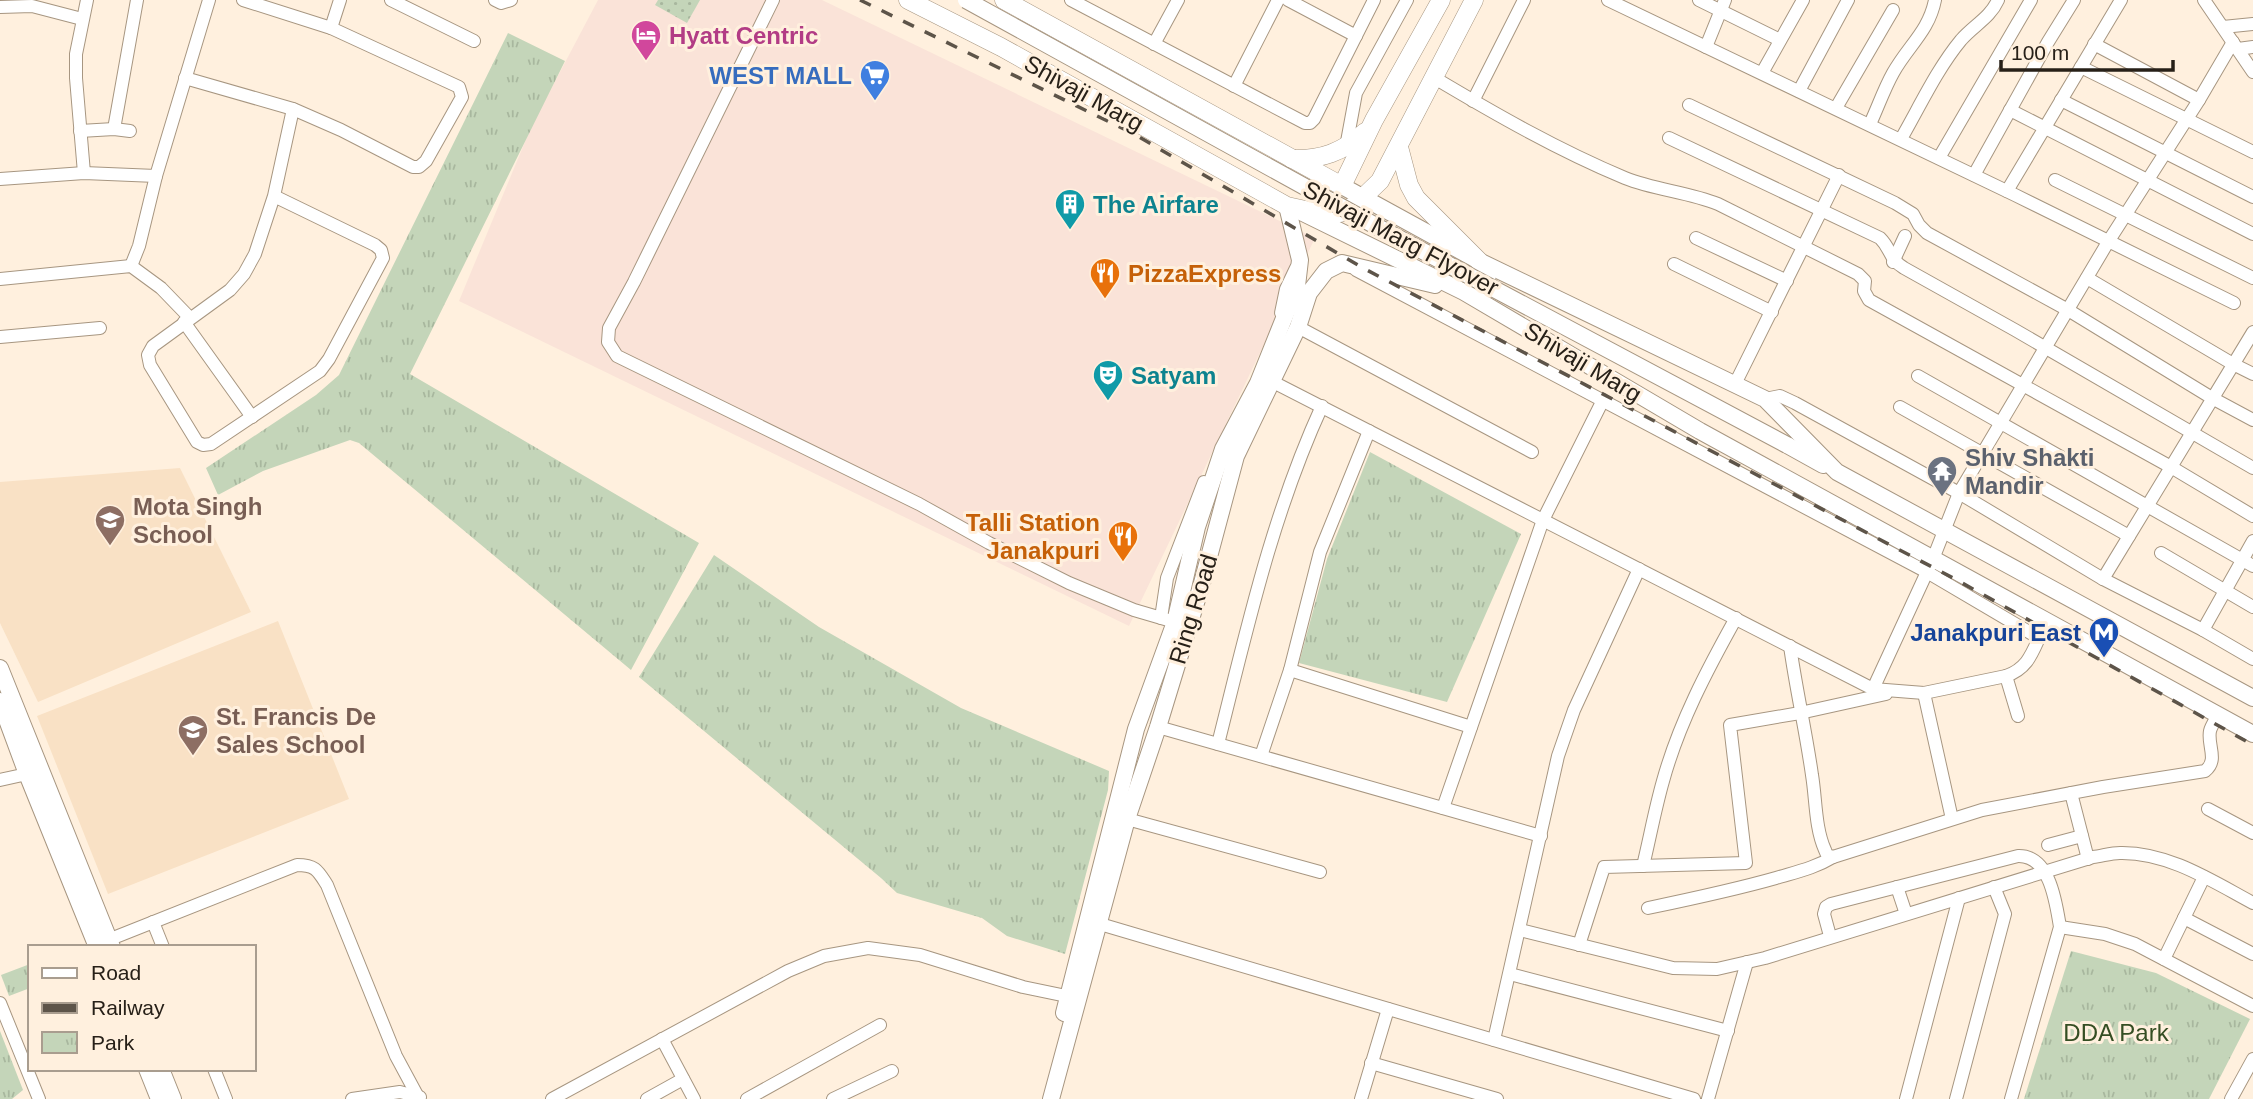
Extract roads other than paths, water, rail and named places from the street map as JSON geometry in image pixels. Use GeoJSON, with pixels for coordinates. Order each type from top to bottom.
{"type":"FeatureCollection","features":[{"type":"Feature","properties":{"kind":"main road","name":"Shivaji Marg"},"geometry":{"type":"LineString","coordinates":[[908,0],[1001,47],[1287,206],[1464,292],[1930,565],[2039,617],[2253,734]]}},
{"type":"Feature","properties":{"kind":"main road","name":"Shivaji Marg Flyover"},"geometry":{"type":"LineString","coordinates":[[966,0],[1374,225],[1837,472]]}},
{"type":"Feature","properties":{"kind":"main road","name":"Shivaji Marg"},"geometry":{"type":"LineString","coordinates":[[1004,0],[1479,261],[1765,399],[1837,472],[2253,698]]}},
{"type":"Feature","properties":{"kind":"main road"},"geometry":{"type":"LineString","coordinates":[[1342,186],[1374,120],[1441,0]]}},
{"type":"Feature","properties":{"kind":"main road"},"geometry":{"type":"LineString","coordinates":[[1287,206],[1319,213],[1340,212],[1355,205],[1380,181],[1474,0]]}},
{"type":"Feature","properties":{"kind":"main road"},"geometry":{"type":"LineString","coordinates":[[1292,159],[1324,157],[1346,147],[1364,133],[1374,120]]}},
{"type":"Feature","properties":{"kind":"main road"},"geometry":{"type":"LineString","coordinates":[[1233,174],[1238,177],[1250,176],[1262,163],[1263,151],[1252,137]]}},
{"type":"Feature","properties":{"kind":"main road"},"geometry":{"type":"LineString","coordinates":[[1342,263],[1464,292],[1479,292],[1487,285],[1488,274],[1479,261],[1416,198],[1409,186],[1399,147]]}},
{"type":"Feature","properties":{"kind":"main road","name":"Ring Road"},"geometry":{"type":"LineString","coordinates":[[1040,1099],[1100,924],[1127,818],[1202,583],[1236,456],[1298,327],[1303,289],[1297,243],[1287,206]]}},
{"type":"Feature","properties":{"kind":"main road","name":"Ring Road"},"geometry":{"type":"LineString","coordinates":[[1051,1099],[1136,729],[1223,449],[1303,289],[1326,271],[1342,263]]}},
{"type":"Feature","properties":{"kind":"main road"},"geometry":{"type":"LineString","coordinates":[[2160,682],[2174,655]]}},
{"type":"Feature","properties":{"kind":"main road"},"geometry":{"type":"LineString","coordinates":[[0,668],[49,808],[104,944]]}},
{"type":"Feature","properties":{"kind":"main road"},"geometry":{"type":"LineString","coordinates":[[0,701],[27,774],[49,808]]}},
{"type":"Feature","properties":{"kind":"main road"},"geometry":{"type":"LineString","coordinates":[[148,1071],[159,1099]]}},
{"type":"Feature","properties":{"kind":"main road"},"geometry":{"type":"LineString","coordinates":[[162,1071],[173,1099]]}},
{"type":"Feature","properties":{"kind":"street"},"geometry":{"type":"LineString","coordinates":[[84,173],[76,54],[87,0]]}},
{"type":"Feature","properties":{"kind":"street"},"geometry":{"type":"LineString","coordinates":[[114,129],[137,0]]}},
{"type":"Feature","properties":{"kind":"street"},"geometry":{"type":"LineString","coordinates":[[131,266],[209,0]]}},
{"type":"Feature","properties":{"kind":"street"},"geometry":{"type":"LineString","coordinates":[[185,78],[293,109],[413,167],[419,167],[426,161],[462,97],[462,90],[331,27],[275,5],[243,0]]}},
{"type":"Feature","properties":{"kind":"street"},"geometry":{"type":"LineString","coordinates":[[331,27],[340,0]]}},
{"type":"Feature","properties":{"kind":"street"},"geometry":{"type":"LineString","coordinates":[[391,0],[474,41]]}},
{"type":"Feature","properties":{"kind":"street"},"geometry":{"type":"LineString","coordinates":[[495,0],[501,3],[511,0]]}},
{"type":"Feature","properties":{"kind":"street"},"geometry":{"type":"LineString","coordinates":[[773,0],[609,328],[608,342],[617,356],[919,504],[989,543],[1069,583],[1134,610],[1168,620],[1167,578],[1222,436],[1253,381],[1279,318],[1286,289],[1299,264]]}},
{"type":"Feature","properties":{"kind":"street"},"geometry":{"type":"LineString","coordinates":[[1154,44],[1178,0]]}},
{"type":"Feature","properties":{"kind":"street"},"geometry":{"type":"LineString","coordinates":[[1234,86],[1278,0]]}},
{"type":"Feature","properties":{"kind":"street"},"geometry":{"type":"LineString","coordinates":[[1288,0],[1356,36]]}},
{"type":"Feature","properties":{"kind":"street"},"geometry":{"type":"LineString","coordinates":[[1074,1],[1305,123],[1310,123],[1374,0]]}},
{"type":"Feature","properties":{"kind":"street"},"geometry":{"type":"LineString","coordinates":[[1346,147],[1356,93],[1407,0]]}},
{"type":"Feature","properties":{"kind":"street"},"geometry":{"type":"LineString","coordinates":[[1473,101],[1524,0]]}},
{"type":"Feature","properties":{"kind":"street"},"geometry":{"type":"LineString","coordinates":[[1608,0],[1901,139],[2234,303]]}},
{"type":"Feature","properties":{"kind":"street"},"geometry":{"type":"LineString","coordinates":[[1699,0],[1723,6],[1780,40]]}},
{"type":"Feature","properties":{"kind":"street"},"geometry":{"type":"LineString","coordinates":[[1799,91],[1848,0]]}},
{"type":"Feature","properties":{"kind":"street"},"geometry":{"type":"LineString","coordinates":[[1870,124],[1894,72],[1924,30],[1931,16],[1934,0]]}},
{"type":"Feature","properties":{"kind":"street"},"geometry":{"type":"LineString","coordinates":[[1901,139],[1961,40],[1989,16],[1998,0]]}},
{"type":"Feature","properties":{"kind":"street"},"geometry":{"type":"LineString","coordinates":[[1939,158],[2031,0]]}},
{"type":"Feature","properties":{"kind":"street"},"geometry":{"type":"LineString","coordinates":[[1974,175],[2074,0]]}},
{"type":"Feature","properties":{"kind":"street"},"geometry":{"type":"LineString","coordinates":[[2007,191],[2122,0]]}},
{"type":"Feature","properties":{"kind":"street"},"geometry":{"type":"LineString","coordinates":[[2204,0],[2253,72]]}},
{"type":"Feature","properties":{"kind":"street"},"geometry":{"type":"LineString","coordinates":[[1762,74],[1798,1]]}},
{"type":"Feature","properties":{"kind":"street"},"geometry":{"type":"LineString","coordinates":[[0,7],[34,3],[82,19]]}},
{"type":"Feature","properties":{"kind":"street"},"geometry":{"type":"LineString","coordinates":[[1706,47],[1723,6]]}},
{"type":"Feature","properties":{"kind":"street"},"geometry":{"type":"LineString","coordinates":[[1836,108],[1893,10]]}},
{"type":"Feature","properties":{"kind":"street"},"geometry":{"type":"LineString","coordinates":[[2223,27],[2253,24]]}},
{"type":"Feature","properties":{"kind":"street"},"geometry":{"type":"LineString","coordinates":[[2094,44],[2199,100]]}},
{"type":"Feature","properties":{"kind":"street"},"geometry":{"type":"LineString","coordinates":[[2235,46],[2253,47]]}},
{"type":"Feature","properties":{"kind":"street"},"geometry":{"type":"LineString","coordinates":[[1873,689],[1930,565],[1959,493],[2108,242],[2235,46]]}},
{"type":"Feature","properties":{"kind":"street"},"geometry":{"type":"LineString","coordinates":[[2081,67],[2253,152]]}},
{"type":"Feature","properties":{"kind":"street"},"geometry":{"type":"LineString","coordinates":[[1433,77],[1584,159],[1646,186],[1695,195],[1863,277],[1865,296],[1869,300],[2171,467],[2253,516]]}},
{"type":"Feature","properties":{"kind":"street"},"geometry":{"type":"LineString","coordinates":[[2061,100],[2253,197]]}},
{"type":"Feature","properties":{"kind":"street"},"geometry":{"type":"LineString","coordinates":[[1689,104],[1895,202],[1913,214],[1927,233],[2068,310],[2253,420]]}},
{"type":"Feature","properties":{"kind":"street"},"geometry":{"type":"LineString","coordinates":[[274,196],[375,245],[381,250],[383,258],[320,371],[211,444],[203,445],[197,442],[150,365],[148,355],[153,346],[230,290],[244,274],[255,254],[274,196],[293,109]]}},
{"type":"Feature","properties":{"kind":"street"},"geometry":{"type":"LineString","coordinates":[[2010,110],[2253,234]]}},
{"type":"Feature","properties":{"kind":"street"},"geometry":{"type":"LineString","coordinates":[[80,131],[130,131]]}},
{"type":"Feature","properties":{"kind":"street"},"geometry":{"type":"LineString","coordinates":[[1669,138],[1880,238],[1886,244],[1893,262],[2253,468]]}},
{"type":"Feature","properties":{"kind":"street"},"geometry":{"type":"LineString","coordinates":[[0,179],[84,173],[156,176]]}},
{"type":"Feature","properties":{"kind":"street"},"geometry":{"type":"LineString","coordinates":[[1735,384],[1839,175]]}},
{"type":"Feature","properties":{"kind":"street"},"geometry":{"type":"LineString","coordinates":[[2056,180],[2253,278]]}},
{"type":"Feature","properties":{"kind":"street"},"geometry":{"type":"LineString","coordinates":[[1893,262],[1905,236]]}},
{"type":"Feature","properties":{"kind":"street"},"geometry":{"type":"LineString","coordinates":[[1696,238],[1787,281]]}},
{"type":"Feature","properties":{"kind":"street"},"geometry":{"type":"LineString","coordinates":[[1273,382],[1873,689],[1924,693],[2006,676],[2027,664],[2039,639],[1930,565],[1603,401],[1342,263]]}},
{"type":"Feature","properties":{"kind":"street"},"geometry":{"type":"LineString","coordinates":[[1674,264],[1772,312]]}},
{"type":"Feature","properties":{"kind":"street"},"geometry":{"type":"LineString","coordinates":[[0,279],[131,266],[161,288],[187,320],[251,417]]}},
{"type":"Feature","properties":{"kind":"street"},"geometry":{"type":"LineString","coordinates":[[2087,278],[2253,374]]}},
{"type":"Feature","properties":{"kind":"street"},"geometry":{"type":"LineString","coordinates":[[1298,327],[1532,452]]}},
{"type":"Feature","properties":{"kind":"street"},"geometry":{"type":"LineString","coordinates":[[0,337],[100,328]]}},
{"type":"Feature","properties":{"kind":"street"},"geometry":{"type":"LineString","coordinates":[[2103,579],[2253,332]]}},
{"type":"Feature","properties":{"kind":"street"},"geometry":{"type":"LineString","coordinates":[[1918,376],[2248,563]]}},
{"type":"Feature","properties":{"kind":"street"},"geometry":{"type":"LineString","coordinates":[[1765,399],[1780,396],[1795,403],[1959,493],[2103,579],[2253,659]]}},
{"type":"Feature","properties":{"kind":"street"},"geometry":{"type":"LineString","coordinates":[[1443,808],[1543,520],[1603,401]]}},
{"type":"Feature","properties":{"kind":"street"},"geometry":{"type":"LineString","coordinates":[[1218,744],[1258,582],[1296,464],[1322,406]]}},
{"type":"Feature","properties":{"kind":"street"},"geometry":{"type":"LineString","coordinates":[[1900,407],[2129,536]]}},
{"type":"Feature","properties":{"kind":"street"},"geometry":{"type":"LineString","coordinates":[[1261,756],[1290,670],[1320,552],[1369,431]]}},
{"type":"Feature","properties":{"kind":"street"},"geometry":{"type":"LineString","coordinates":[[2203,630],[2224,592],[2248,563],[2253,541]]}},
{"type":"Feature","properties":{"kind":"street"},"geometry":{"type":"LineString","coordinates":[[2161,553],[2253,607]]}},
{"type":"Feature","properties":{"kind":"street"},"geometry":{"type":"LineString","coordinates":[[1494,1040],[1558,756],[1574,710],[1639,569]]}},
{"type":"Feature","properties":{"kind":"street"},"geometry":{"type":"LineString","coordinates":[[2032,634],[2039,617]]}},
{"type":"Feature","properties":{"kind":"street"},"geometry":{"type":"LineString","coordinates":[[1643,866],[1663,779],[1677,740],[1700,684],[1736,618]]}},
{"type":"Feature","properties":{"kind":"street"},"geometry":{"type":"LineString","coordinates":[[1790,646],[1822,839],[1828,855],[1833,857]]}},
{"type":"Feature","properties":{"kind":"street"},"geometry":{"type":"LineString","coordinates":[[1290,670],[1471,727]]}},
{"type":"Feature","properties":{"kind":"street"},"geometry":{"type":"LineString","coordinates":[[2006,676],[2018,716]]}},
{"type":"Feature","properties":{"kind":"street"},"geometry":{"type":"LineString","coordinates":[[1579,945],[1604,867],[1746,863],[1730,725],[1897,692]]}},
{"type":"Feature","properties":{"kind":"street"},"geometry":{"type":"LineString","coordinates":[[1924,693],[1952,819]]}},
{"type":"Feature","properties":{"kind":"street"},"geometry":{"type":"LineString","coordinates":[[1648,908],[1751,885],[1814,867],[1833,857],[1982,810],[2205,771],[2212,760],[2210,731],[2218,715]]}},
{"type":"Feature","properties":{"kind":"street"},"geometry":{"type":"LineString","coordinates":[[1157,727],[1541,836]]}},
{"type":"Feature","properties":{"kind":"street"},"geometry":{"type":"LineString","coordinates":[[0,780],[27,774]]}},
{"type":"Feature","properties":{"kind":"street"},"geometry":{"type":"LineString","coordinates":[[2071,793],[2088,859]]}},
{"type":"Feature","properties":{"kind":"street"},"geometry":{"type":"LineString","coordinates":[[2208,809],[2253,833]]}},
{"type":"Feature","properties":{"kind":"street"},"geometry":{"type":"LineString","coordinates":[[1127,818],[1320,872]]}},
{"type":"Feature","properties":{"kind":"street"},"geometry":{"type":"LineString","coordinates":[[2048,845],[2082,836]]}},
{"type":"Feature","properties":{"kind":"street"},"geometry":{"type":"LineString","coordinates":[[1520,930],[1672,968],[1717,969],[2046,871],[2119,853],[2150,856],[2204,877],[2253,903]]}},
{"type":"Feature","properties":{"kind":"street"},"geometry":{"type":"LineString","coordinates":[[1830,936],[1824,914],[1830,904],[2018,856],[2025,856],[2046,871],[2060,927],[2011,1099]]}},
{"type":"Feature","properties":{"kind":"street"},"geometry":{"type":"LineString","coordinates":[[104,944],[297,865],[309,865],[317,870],[327,885],[396,1056],[420,1097]]}},
{"type":"Feature","properties":{"kind":"street"},"geometry":{"type":"LineString","coordinates":[[2164,959],[2204,877]]}},
{"type":"Feature","properties":{"kind":"street"},"geometry":{"type":"LineString","coordinates":[[1897,887],[1906,914]]}},
{"type":"Feature","properties":{"kind":"street"},"geometry":{"type":"LineString","coordinates":[[1956,1099],[2006,914],[1994,887]]}},
{"type":"Feature","properties":{"kind":"street"},"geometry":{"type":"LineString","coordinates":[[1906,1099],[1959,898]]}},
{"type":"Feature","properties":{"kind":"street"},"geometry":{"type":"LineString","coordinates":[[2184,918],[2253,954]]}},
{"type":"Feature","properties":{"kind":"street"},"geometry":{"type":"LineString","coordinates":[[153,922],[162,945]]}},
{"type":"Feature","properties":{"kind":"street"},"geometry":{"type":"LineString","coordinates":[[1100,924],[1494,1040],[1651,1093],[1695,1099]]}},
{"type":"Feature","properties":{"kind":"street"},"geometry":{"type":"LineString","coordinates":[[2060,927],[2105,934],[2135,944],[2253,1006]]}},
{"type":"Feature","properties":{"kind":"street"},"geometry":{"type":"LineString","coordinates":[[552,1099],[788,971],[824,956],[868,948],[920,955],[1023,987],[1074,998]]}},
{"type":"Feature","properties":{"kind":"street"},"geometry":{"type":"LineString","coordinates":[[1708,1099],[1747,962]]}},
{"type":"Feature","properties":{"kind":"street"},"geometry":{"type":"LineString","coordinates":[[1510,974],[1728,1031]]}},
{"type":"Feature","properties":{"kind":"street"},"geometry":{"type":"LineString","coordinates":[[1,1008],[35,1097]]}},
{"type":"Feature","properties":{"kind":"street"},"geometry":{"type":"LineString","coordinates":[[1360,1099],[1388,1009]]}},
{"type":"Feature","properties":{"kind":"street"},"geometry":{"type":"LineString","coordinates":[[747,1099],[880,1025]]}},
{"type":"Feature","properties":{"kind":"street"},"geometry":{"type":"LineString","coordinates":[[662,1040],[694,1099]]}},
{"type":"Feature","properties":{"kind":"street"},"geometry":{"type":"LineString","coordinates":[[2231,1099],[2253,1059]]}},
{"type":"Feature","properties":{"kind":"street"},"geometry":{"type":"LineString","coordinates":[[1371,1063],[1497,1099]]}},
{"type":"Feature","properties":{"kind":"street"},"geometry":{"type":"LineString","coordinates":[[215,1071],[226,1099]]}},
{"type":"Feature","properties":{"kind":"street"},"geometry":{"type":"LineString","coordinates":[[833,1099],[892,1071]]}},
{"type":"Feature","properties":{"kind":"street"},"geometry":{"type":"LineString","coordinates":[[647,1099],[683,1079]]}},
{"type":"Feature","properties":{"kind":"street"},"geometry":{"type":"LineString","coordinates":[[352,1099],[400,1092],[420,1097]]}},
{"type":"Feature","properties":{"kind":"railway"},"geometry":{"type":"LineString","coordinates":[[860,0],[1134,134],[1363,268],[1955,579],[2253,745]]}},
{"type":"Feature","properties":{"kind":"place","name":"Hyatt Centric"},"geometry":{"type":"Point","coordinates":[646,62]}},
{"type":"Feature","properties":{"kind":"place","name":"WEST MALL"},"geometry":{"type":"Point","coordinates":[875,102]}},
{"type":"Feature","properties":{"kind":"place","name":"The Airfare"},"geometry":{"type":"Point","coordinates":[1070,231]}},
{"type":"Feature","properties":{"kind":"place","name":"PizzaExpress"},"geometry":{"type":"Point","coordinates":[1105,300]}},
{"type":"Feature","properties":{"kind":"place","name":"Satyam"},"geometry":{"type":"Point","coordinates":[1108,402]}},
{"type":"Feature","properties":{"kind":"place","name":"Shiv Shakti Mandir"},"geometry":{"type":"Point","coordinates":[1942,498]}},
{"type":"Feature","properties":{"kind":"place","name":"Mota Singh School"},"geometry":{"type":"Point","coordinates":[110,547]}},
{"type":"Feature","properties":{"kind":"place","name":"Talli Station Janakpuri"},"geometry":{"type":"Point","coordinates":[1123,563]}},
{"type":"Feature","properties":{"kind":"place","name":"Janakpuri East"},"geometry":{"type":"Point","coordinates":[2104,659]}},
{"type":"Feature","properties":{"kind":"place","name":"St. Francis De Sales School"},"geometry":{"type":"Point","coordinates":[193,757]}},
{"type":"Feature","properties":{"kind":"park label","name":"DDA Park"},"geometry":{"type":"Point","coordinates":[2116,1032]}}]}
